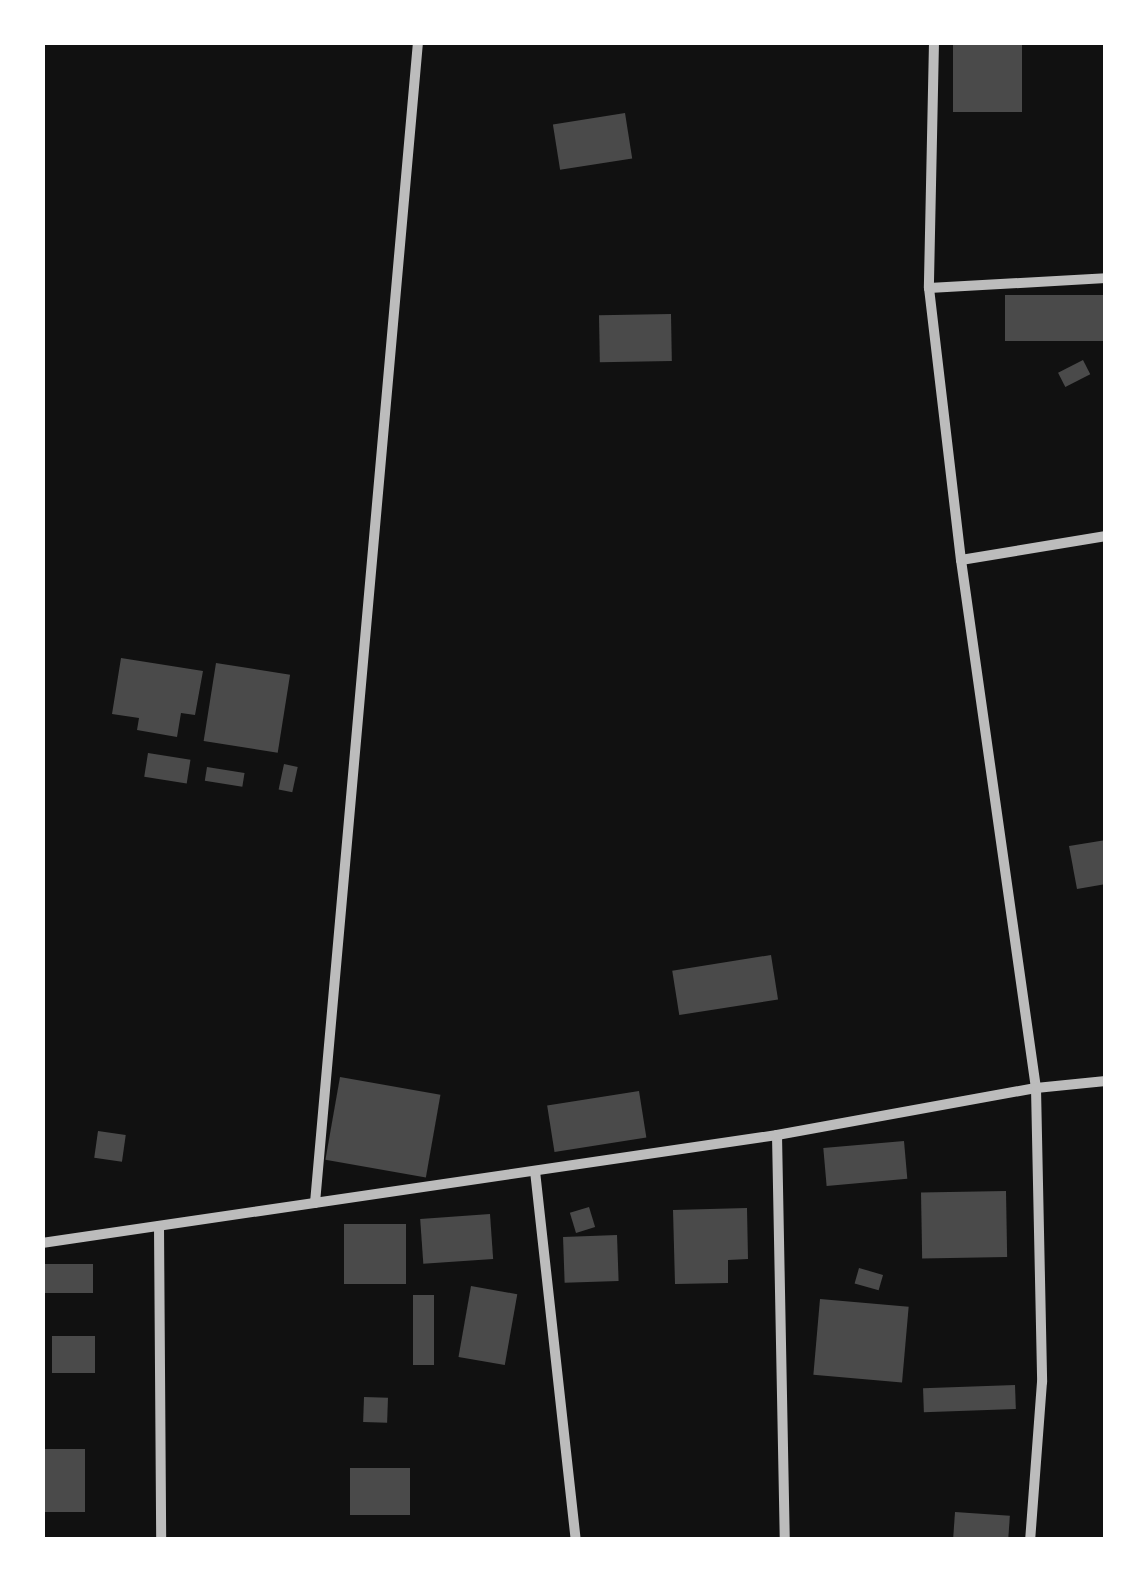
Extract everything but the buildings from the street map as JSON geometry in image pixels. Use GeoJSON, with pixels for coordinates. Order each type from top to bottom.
{"type":"FeatureCollection","features":[{"type":"Feature","properties":{"kind":"street"},"geometry":{"type":"LineString","coordinates":[[315,1202],[418,42]]}},
{"type":"Feature","properties":{"kind":"street"},"geometry":{"type":"LineString","coordinates":[[934,42],[928,288],[961,560],[1036,1088],[1042,1382],[1030,1540]]}},
{"type":"Feature","properties":{"kind":"street"},"geometry":{"type":"LineString","coordinates":[[928,288],[1106,278]]}},
{"type":"Feature","properties":{"kind":"street"},"geometry":{"type":"LineString","coordinates":[[961,560],[1106,536]]}},
{"type":"Feature","properties":{"kind":"street"},"geometry":{"type":"LineString","coordinates":[[42,1243],[777,1135],[1036,1088],[1106,1081]]}},
{"type":"Feature","properties":{"kind":"street"},"geometry":{"type":"LineString","coordinates":[[777,1135],[784,1540]]}},
{"type":"Feature","properties":{"kind":"street"},"geometry":{"type":"LineString","coordinates":[[534,1171],[576,1540]]}},
{"type":"Feature","properties":{"kind":"street"},"geometry":{"type":"LineString","coordinates":[[159,1226],[161,1540]]}}]}
